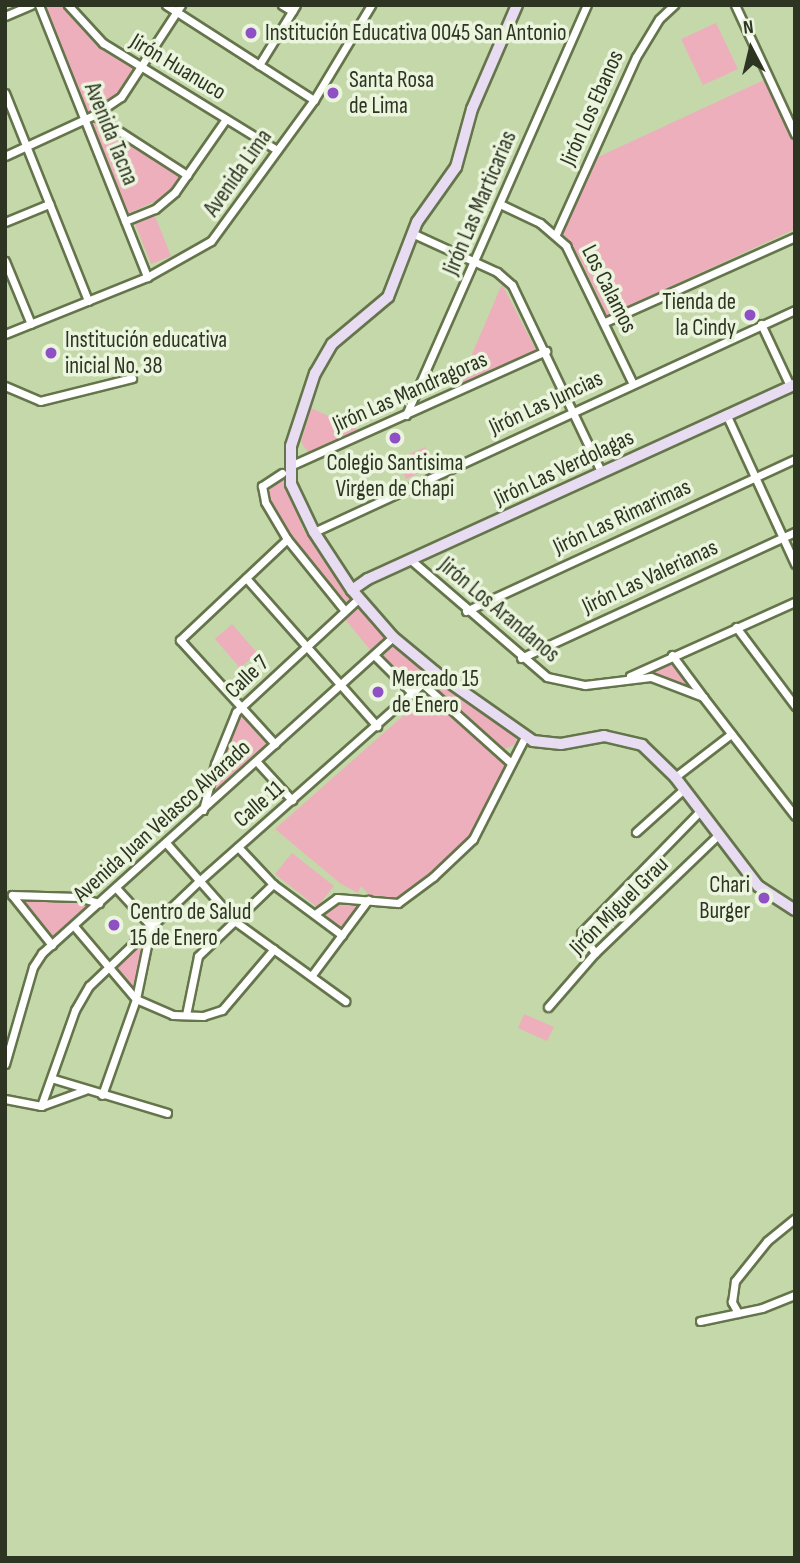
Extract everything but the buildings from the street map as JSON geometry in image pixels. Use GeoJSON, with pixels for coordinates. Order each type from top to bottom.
{"type":"FeatureCollection","features":[{"type":"Feature","properties":{"kind":"street"},"geometry":{"type":"LineString","coordinates":[[5,16],[31,5]]}},
{"type":"Feature","properties":{"kind":"street","name":"Avenida Tacna"},"geometry":{"type":"LineString","coordinates":[[39,5],[147,277]]}},
{"type":"Feature","properties":{"kind":"street","name":"Jirón Huanuco"},"geometry":{"type":"LineString","coordinates":[[68,5],[103,43],[276,150]]}},
{"type":"Feature","properties":{"kind":"street"},"geometry":{"type":"LineString","coordinates":[[166,5],[179,9],[314,100]]}},
{"type":"Feature","properties":{"kind":"street"},"geometry":{"type":"LineString","coordinates":[[259,65],[294,8],[282,5]]}},
{"type":"Feature","properties":{"kind":"street","name":"Avenida Lima"},"geometry":{"type":"LineString","coordinates":[[5,334],[147,277],[201,250],[220,232],[314,100],[370,5]]}},
{"type":"Feature","properties":{"kind":"street"},"geometry":{"type":"LineString","coordinates":[[517,5],[472,110],[456,167],[425,208],[388,297],[332,344],[315,373],[294,429],[286,470],[314,532],[356,594],[393,637],[435,672],[525,737],[550,745],[617,737],[650,751],[675,777],[758,886],[795,910]]}},
{"type":"Feature","properties":{"kind":"street","name":"Jirón Las Marticarias"},"geometry":{"type":"LineString","coordinates":[[406,415],[476,264],[587,5]]}},
{"type":"Feature","properties":{"kind":"street","name":"Jirón Los Ebanos"},"geometry":{"type":"LineString","coordinates":[[556,234],[636,57],[659,19],[674,5]]}},
{"type":"Feature","properties":{"kind":"street"},"geometry":{"type":"LineString","coordinates":[[735,5],[795,134]]}},
{"type":"Feature","properties":{"kind":"street"},"geometry":{"type":"LineString","coordinates":[[5,156],[85,120],[121,97],[179,9]]}},
{"type":"Feature","properties":{"kind":"street"},"geometry":{"type":"LineString","coordinates":[[5,93],[88,301]]}},
{"type":"Feature","properties":{"kind":"street"},"geometry":{"type":"LineString","coordinates":[[94,115],[187,175]]}},
{"type":"Feature","properties":{"kind":"street"},"geometry":{"type":"LineString","coordinates":[[125,221],[155,209],[187,175],[226,118]]}},
{"type":"Feature","properties":{"kind":"street"},"geometry":{"type":"LineString","coordinates":[[5,222],[49,204]]}},
{"type":"Feature","properties":{"kind":"street","name":"Los Calamos"},"geometry":{"type":"LineString","coordinates":[[500,204],[556,234],[605,322],[633,384]]}},
{"type":"Feature","properties":{"kind":"street"},"geometry":{"type":"LineString","coordinates":[[414,234],[512,285],[601,472]]}},
{"type":"Feature","properties":{"kind":"street"},"geometry":{"type":"LineString","coordinates":[[605,322],[795,237]]}},
{"type":"Feature","properties":{"kind":"street"},"geometry":{"type":"LineString","coordinates":[[5,261],[31,324]]}},
{"type":"Feature","properties":{"kind":"street","name":"Jirón Las Juncias"},"geometry":{"type":"LineString","coordinates":[[314,532],[795,310]]}},
{"type":"Feature","properties":{"kind":"street"},"geometry":{"type":"LineString","coordinates":[[761,324],[792,385]]}},
{"type":"Feature","properties":{"kind":"street","name":"Jirón Las Mandragoras"},"geometry":{"type":"LineString","coordinates":[[286,470],[545,351]]}},
{"type":"Feature","properties":{"kind":"street"},"geometry":{"type":"LineString","coordinates":[[5,386],[40,401],[79,395],[132,378]]}},
{"type":"Feature","properties":{"kind":"street","name":"Jirón Las Verdolagas"},"geometry":{"type":"LineString","coordinates":[[356,594],[411,561],[792,385]]}},
{"type":"Feature","properties":{"kind":"street"},"geometry":{"type":"LineString","coordinates":[[726,414],[795,564]]}},
{"type":"Feature","properties":{"kind":"street","name":"Jirón Las Rimarimas"},"geometry":{"type":"LineString","coordinates":[[466,611],[795,459]]}},
{"type":"Feature","properties":{"kind":"street"},"geometry":{"type":"LineString","coordinates":[[286,470],[265,481],[262,492],[287,539],[345,611]]}},
{"type":"Feature","properties":{"kind":"street","name":"Jirón Las Valerianas"},"geometry":{"type":"LineString","coordinates":[[521,658],[795,532]]}},
{"type":"Feature","properties":{"kind":"street"},"geometry":{"type":"LineString","coordinates":[[275,744],[180,640],[287,539]]}},
{"type":"Feature","properties":{"kind":"street","name":"Jirón Los Arandanos"},"geometry":{"type":"LineString","coordinates":[[411,561],[521,658],[560,683],[585,685],[626,678],[663,679],[704,697]]}},
{"type":"Feature","properties":{"kind":"street"},"geometry":{"type":"LineString","coordinates":[[246,578],[306,649],[377,726]]}},
{"type":"Feature","properties":{"kind":"street","name":"Calle 7"},"geometry":{"type":"LineString","coordinates":[[204,810],[215,764],[242,706],[345,611],[356,594]]}},
{"type":"Feature","properties":{"kind":"street"},"geometry":{"type":"LineString","coordinates":[[626,678],[795,602]]}},
{"type":"Feature","properties":{"kind":"street"},"geometry":{"type":"LineString","coordinates":[[736,627],[795,706]]}},
{"type":"Feature","properties":{"kind":"street","name":"Avenida Juan Velasco Alvarado"},"geometry":{"type":"LineString","coordinates":[[5,1064],[33,967],[51,945],[117,889],[275,744],[342,688],[393,637]]}},
{"type":"Feature","properties":{"kind":"street"},"geometry":{"type":"LineString","coordinates":[[375,656],[414,695]]}},
{"type":"Feature","properties":{"kind":"street"},"geometry":{"type":"LineString","coordinates":[[672,656],[795,816]]}},
{"type":"Feature","properties":{"kind":"street","name":"Calle 11"},"geometry":{"type":"LineString","coordinates":[[41,1106],[54,1079],[82,994],[198,882],[414,695],[435,672]]}},
{"type":"Feature","properties":{"kind":"street"},"geometry":{"type":"LineString","coordinates":[[424,685],[511,763]]}},
{"type":"Feature","properties":{"kind":"street"},"geometry":{"type":"LineString","coordinates":[[675,777],[731,734]]}},
{"type":"Feature","properties":{"kind":"street"},"geometry":{"type":"LineString","coordinates":[[315,914],[337,898],[398,903],[459,854],[473,839],[525,737]]}},
{"type":"Feature","properties":{"kind":"street"},"geometry":{"type":"LineString","coordinates":[[257,762],[292,800]]}},
{"type":"Feature","properties":{"kind":"street"},"geometry":{"type":"LineString","coordinates":[[636,832],[684,789]]}},
{"type":"Feature","properties":{"kind":"street"},"geometry":{"type":"LineString","coordinates":[[595,953],[581,933],[701,810]]}},
{"type":"Feature","properties":{"kind":"street","name":"Jirón Miguel Grau"},"geometry":{"type":"LineString","coordinates":[[548,1007],[595,953],[719,834]]}},
{"type":"Feature","properties":{"kind":"street"},"geometry":{"type":"LineString","coordinates":[[167,844],[236,922],[345,1001]]}},
{"type":"Feature","properties":{"kind":"street"},"geometry":{"type":"LineString","coordinates":[[238,847],[273,884],[342,935]]}},
{"type":"Feature","properties":{"kind":"street"},"geometry":{"type":"LineString","coordinates":[[186,1015],[198,956],[273,884]]}},
{"type":"Feature","properties":{"kind":"street"},"geometry":{"type":"LineString","coordinates":[[102,1095],[136,999],[151,926],[117,889]]}},
{"type":"Feature","properties":{"kind":"street"},"geometry":{"type":"LineString","coordinates":[[51,945],[12,895],[78,897],[99,903]]}},
{"type":"Feature","properties":{"kind":"street"},"geometry":{"type":"LineString","coordinates":[[312,975],[368,900]]}},
{"type":"Feature","properties":{"kind":"street"},"geometry":{"type":"LineString","coordinates":[[74,926],[136,999],[186,1015],[203,1016],[230,1005],[274,949]]}},
{"type":"Feature","properties":{"kind":"street"},"geometry":{"type":"LineString","coordinates":[[54,1079],[167,1113]]}},
{"type":"Feature","properties":{"kind":"street"},"geometry":{"type":"LineString","coordinates":[[5,1099],[41,1106],[85,1090]]}},
{"type":"Feature","properties":{"kind":"street"},"geometry":{"type":"LineString","coordinates":[[737,1313],[731,1293],[735,1281],[767,1241],[795,1218]]}},
{"type":"Feature","properties":{"kind":"street"},"geometry":{"type":"LineString","coordinates":[[700,1321],[795,1295]]}},
{"type":"Feature","properties":{"kind":"shaded area"},"geometry":{"type":"Polygon","coordinates":[[[44,5],[64,5],[96,42],[138,69],[119,94],[94,111],[87,114],[44,5]]]}},
{"type":"Feature","properties":{"kind":"shaded area"},"geometry":{"type":"Polygon","coordinates":[[[716,23],[738,69],[703,85],[681,39],[716,23]]]}},
{"type":"Feature","properties":{"kind":"shaded area"},"geometry":{"type":"Polygon","coordinates":[[[764,80],[795,145],[795,229],[607,316],[580,259],[561,233],[598,157],[764,80]]]}},
{"type":"Feature","properties":{"kind":"shaded area"},"geometry":{"type":"Polygon","coordinates":[[[95,120],[183,177],[162,198],[127,214],[89,123],[95,120]]]}},
{"type":"Feature","properties":{"kind":"shaded area"},"geometry":{"type":"Polygon","coordinates":[[[155,216],[171,256],[151,264],[135,224],[155,216]]]}},
{"type":"Feature","properties":{"kind":"shaded area"},"geometry":{"type":"Polygon","coordinates":[[[502,284],[536,350],[458,387],[502,284]]]}},
{"type":"Feature","properties":{"kind":"shaded area"},"geometry":{"type":"Polygon","coordinates":[[[311,408],[361,431],[308,452],[301,442],[311,408]]]}},
{"type":"Feature","properties":{"kind":"shaded area"},"geometry":{"type":"Polygon","coordinates":[[[425,447],[434,466],[406,479],[397,460],[425,447]]]}},
{"type":"Feature","properties":{"kind":"shaded area"},"geometry":{"type":"Polygon","coordinates":[[[284,476],[303,529],[353,597],[348,604],[289,534],[266,495],[265,486],[284,476]]]}},
{"type":"Feature","properties":{"kind":"shaded area"},"geometry":{"type":"Polygon","coordinates":[[[356,605],[387,638],[372,652],[344,618],[356,605]]]}},
{"type":"Feature","properties":{"kind":"shaded area"},"geometry":{"type":"Polygon","coordinates":[[[232,624],[257,653],[240,668],[215,639],[232,624]]]}},
{"type":"Feature","properties":{"kind":"shaded area"},"geometry":{"type":"Polygon","coordinates":[[[395,643],[428,674],[416,688],[383,656],[395,643]]]}},
{"type":"Feature","properties":{"kind":"shaded area"},"geometry":{"type":"Polygon","coordinates":[[[671,660],[688,681],[685,684],[649,675],[649,670],[671,660]]]}},
{"type":"Feature","properties":{"kind":"shaded area"},"geometry":{"type":"Polygon","coordinates":[[[436,682],[516,736],[517,743],[505,749],[434,686],[436,682]]]}},
{"type":"Feature","properties":{"kind":"shaded area"},"geometry":{"type":"Polygon","coordinates":[[[436,698],[505,762],[503,775],[473,835],[404,899],[387,902],[370,896],[361,886],[358,893],[341,884],[275,829],[421,700],[436,698]]]}},
{"type":"Feature","properties":{"kind":"shaded area"},"geometry":{"type":"Polygon","coordinates":[[[239,711],[268,743],[205,799],[239,711]]]}},
{"type":"Feature","properties":{"kind":"shaded area"},"geometry":{"type":"Polygon","coordinates":[[[292,853],[334,886],[317,907],[275,874],[292,853]]]}},
{"type":"Feature","properties":{"kind":"shaded area"},"geometry":{"type":"Polygon","coordinates":[[[17,897],[79,900],[89,906],[52,937],[17,897]]]}},
{"type":"Feature","properties":{"kind":"shaded area"},"geometry":{"type":"Polygon","coordinates":[[[337,901],[363,904],[342,931],[323,912],[337,901]]]}},
{"type":"Feature","properties":{"kind":"shaded area"},"geometry":{"type":"Polygon","coordinates":[[[143,937],[145,941],[133,987],[113,965],[143,937]]]}},
{"type":"Feature","properties":{"kind":"shaded area"},"geometry":{"type":"Polygon","coordinates":[[[524,1014],[554,1027],[547,1041],[518,1028],[524,1014]]]}},
{"type":"Feature","properties":{"kind":"place","name":"Institución Educativa 0045 San Antonio"},"geometry":{"type":"Point","coordinates":[251,33]}},
{"type":"Feature","properties":{"kind":"place","name":"Santa Rosa de Lima"},"geometry":{"type":"Point","coordinates":[333,93]}},
{"type":"Feature","properties":{"kind":"place","name":"Tienda de la Cindy"},"geometry":{"type":"Point","coordinates":[750,315]}},
{"type":"Feature","properties":{"kind":"place","name":"Institución educativa inicial No. 38"},"geometry":{"type":"Point","coordinates":[51,353]}},
{"type":"Feature","properties":{"kind":"place","name":"Colegio Santisima Virgen de Chapi"},"geometry":{"type":"Point","coordinates":[395,438]}},
{"type":"Feature","properties":{"kind":"place","name":"Mercado 15 de Enero"},"geometry":{"type":"Point","coordinates":[378,692]}},
{"type":"Feature","properties":{"kind":"place","name":"Chari Burger"},"geometry":{"type":"Point","coordinates":[764,898]}},
{"type":"Feature","properties":{"kind":"place","name":"Centro de Salud 15 de Enero"},"geometry":{"type":"Point","coordinates":[114,925]}}]}
